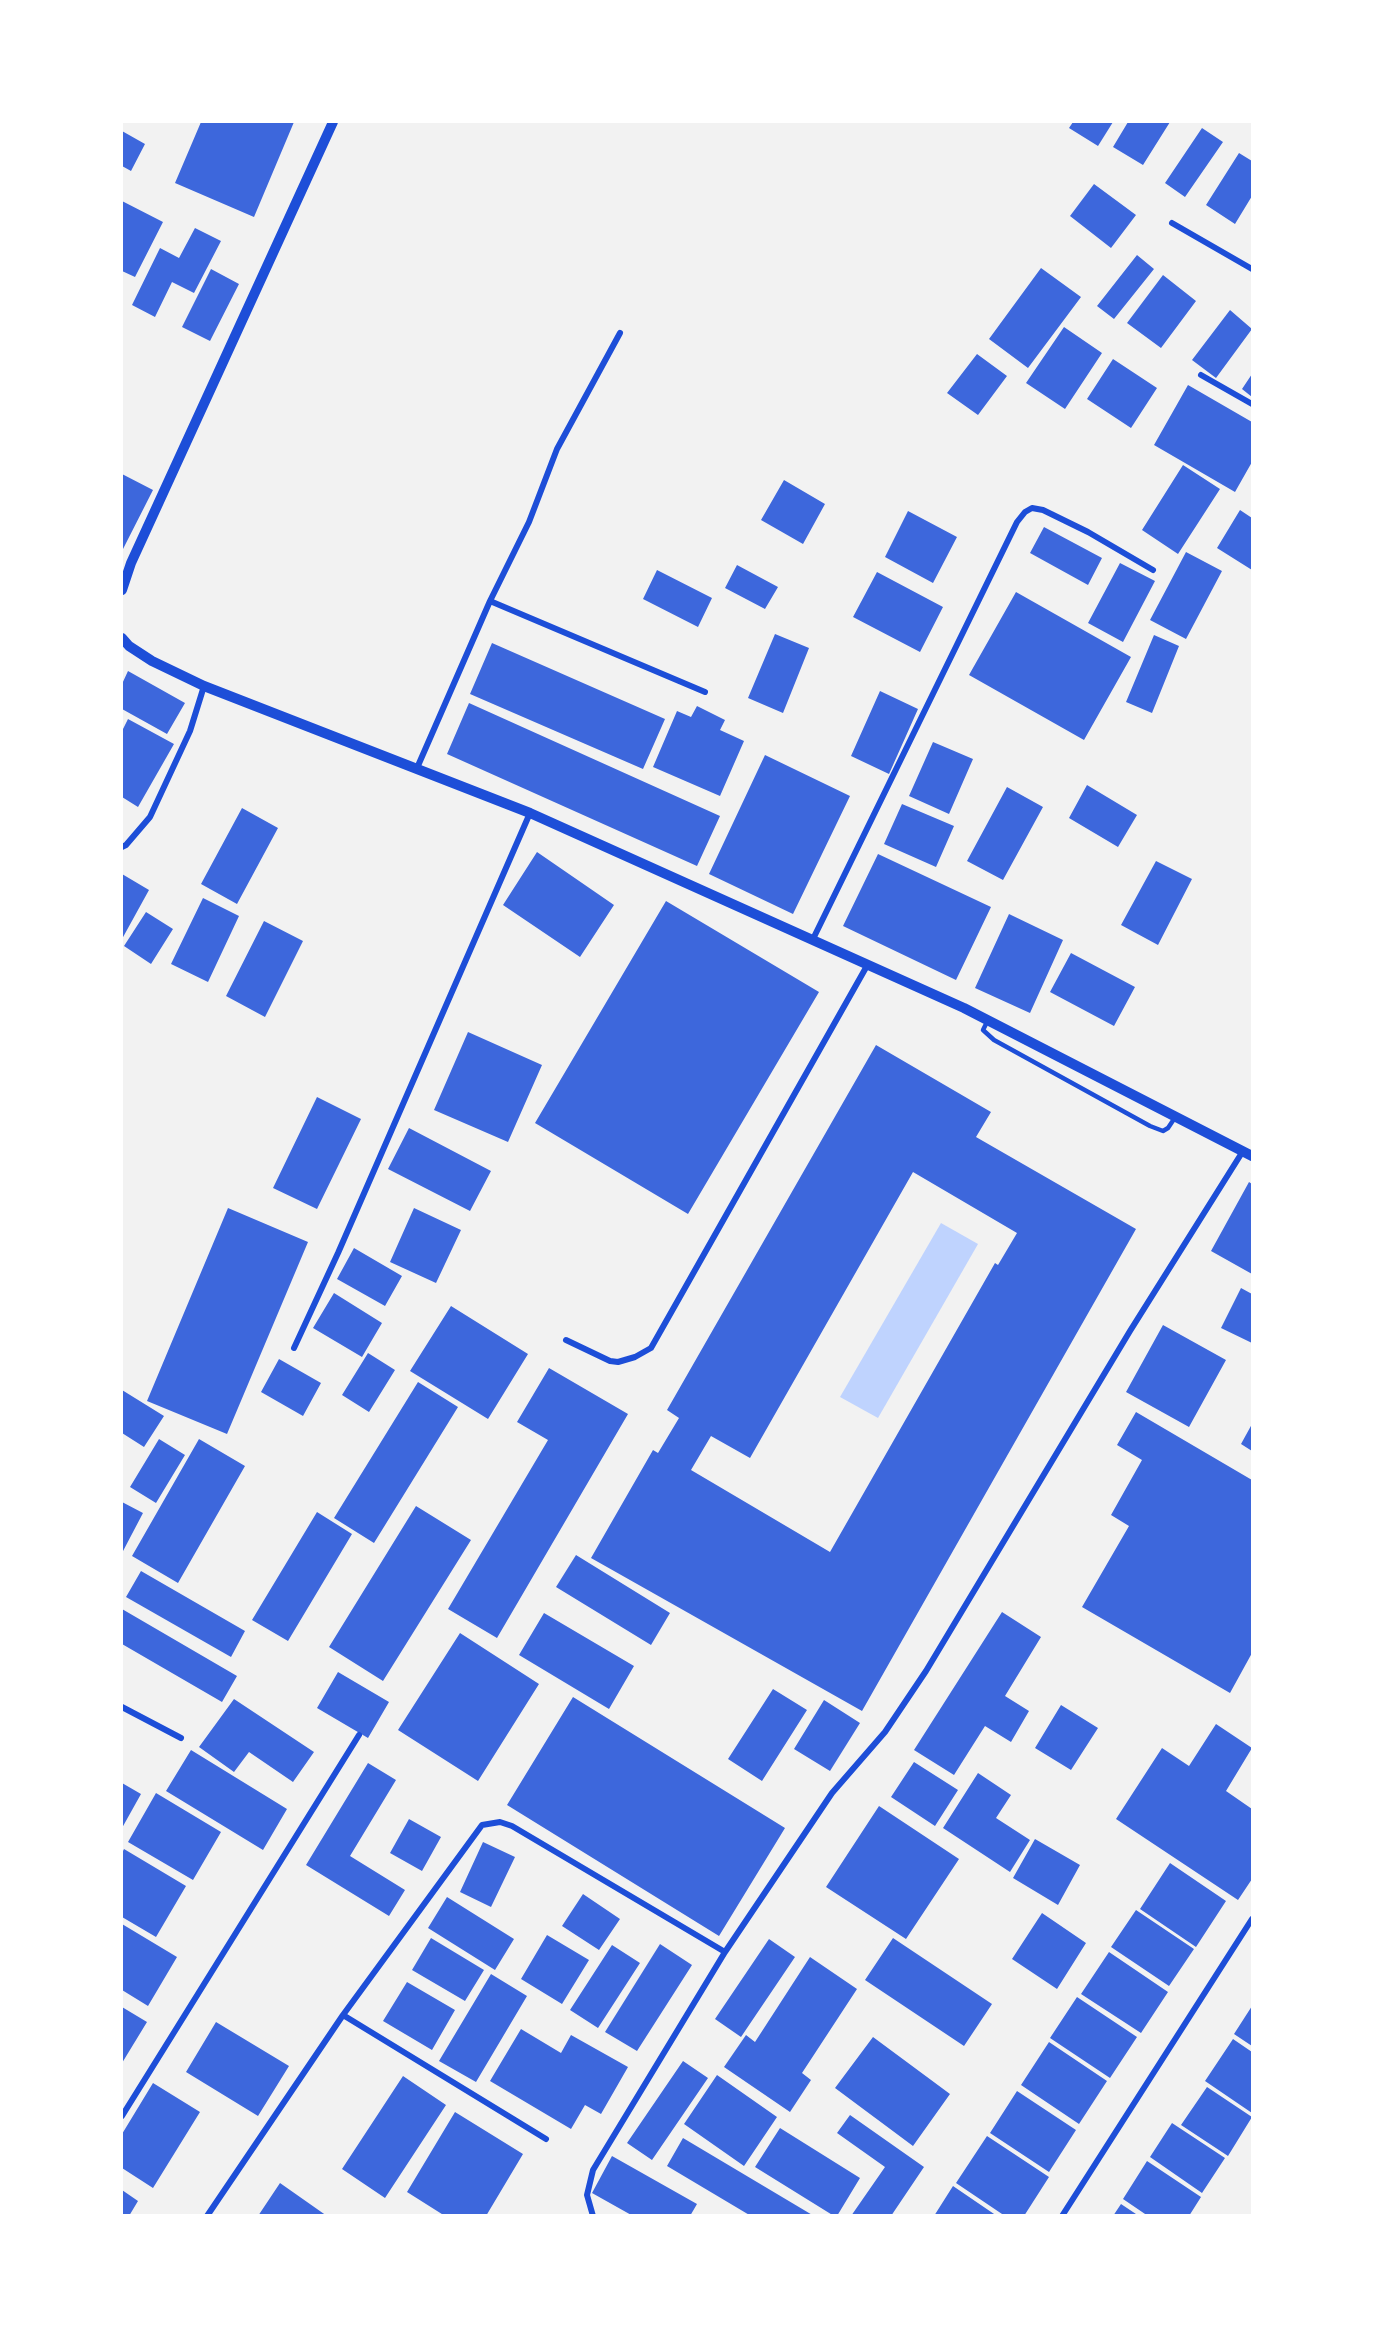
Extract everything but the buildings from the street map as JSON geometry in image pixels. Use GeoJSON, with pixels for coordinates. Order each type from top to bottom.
{"type":"FeatureCollection","features":[{"type":"Feature","properties":{"kind":"street"},"geometry":{"type":"LineString","coordinates":[[122,590],[131,563],[333,122]]}},
{"type":"Feature","properties":{"kind":"street"},"geometry":{"type":"LineString","coordinates":[[1172,223],[1252,269]]}},
{"type":"Feature","properties":{"kind":"street"},"geometry":{"type":"LineString","coordinates":[[417,768],[490,601],[529,522],[557,449],[620,333]]}},
{"type":"Feature","properties":{"kind":"street"},"geometry":{"type":"LineString","coordinates":[[1201,375],[1252,404]]}},
{"type":"Feature","properties":{"kind":"street"},"geometry":{"type":"LineString","coordinates":[[813,939],[1017,522],[1025,512],[1032,508],[1043,510],[1088,532],[1153,570]]}},
{"type":"Feature","properties":{"kind":"street"},"geometry":{"type":"LineString","coordinates":[[490,601],[705,692]]}},
{"type":"Feature","properties":{"kind":"street"},"geometry":{"type":"LineString","coordinates":[[122,638],[129,646],[152,661],[204,686],[530,813],[868,964],[988,1020],[1248,1154],[1130,1331],[926,1671],[885,1732],[832,1793],[725,1952],[593,2170],[588,2195],[593,2216]]}},
{"type":"Feature","properties":{"kind":"street"},"geometry":{"type":"LineString","coordinates":[[122,847],[150,817],[190,731],[204,686]]}},
{"type":"Feature","properties":{"kind":"street"},"geometry":{"type":"LineString","coordinates":[[294,1348],[338,1253],[530,813]]}},
{"type":"Feature","properties":{"kind":"street"},"geometry":{"type":"LineString","coordinates":[[566,1340],[610,1361],[618,1362],[635,1358],[651,1348],[868,964]]}},
{"type":"Feature","properties":{"kind":"street"},"geometry":{"type":"LineString","coordinates":[[122,1707],[181,1738]]}},
{"type":"Feature","properties":{"kind":"street"},"geometry":{"type":"LineString","coordinates":[[122,2116],[358,1735]]}},
{"type":"Feature","properties":{"kind":"street"},"geometry":{"type":"LineString","coordinates":[[207,2216],[343,2015],[477,1829],[488,1822],[500,1822],[512,1826],[725,1952]]}},
{"type":"Feature","properties":{"kind":"street"},"geometry":{"type":"LineString","coordinates":[[1062,2216],[1252,1919]]}},
{"type":"Feature","properties":{"kind":"street"},"geometry":{"type":"LineString","coordinates":[[343,2015],[546,2139]]}},
{"type":"Feature","properties":{"kind":"lane"},"geometry":{"type":"LineString","coordinates":[[988,1020],[983,1030],[994,1040],[1150,1126],[1163,1131],[1168,1128],[1176,1116]]}},
{"type":"Feature","properties":{"kind":"water"},"geometry":{"type":"Polygon","coordinates":[[[941,1223],[978,1244],[878,1418],[840,1397],[941,1223]]]}}]}
